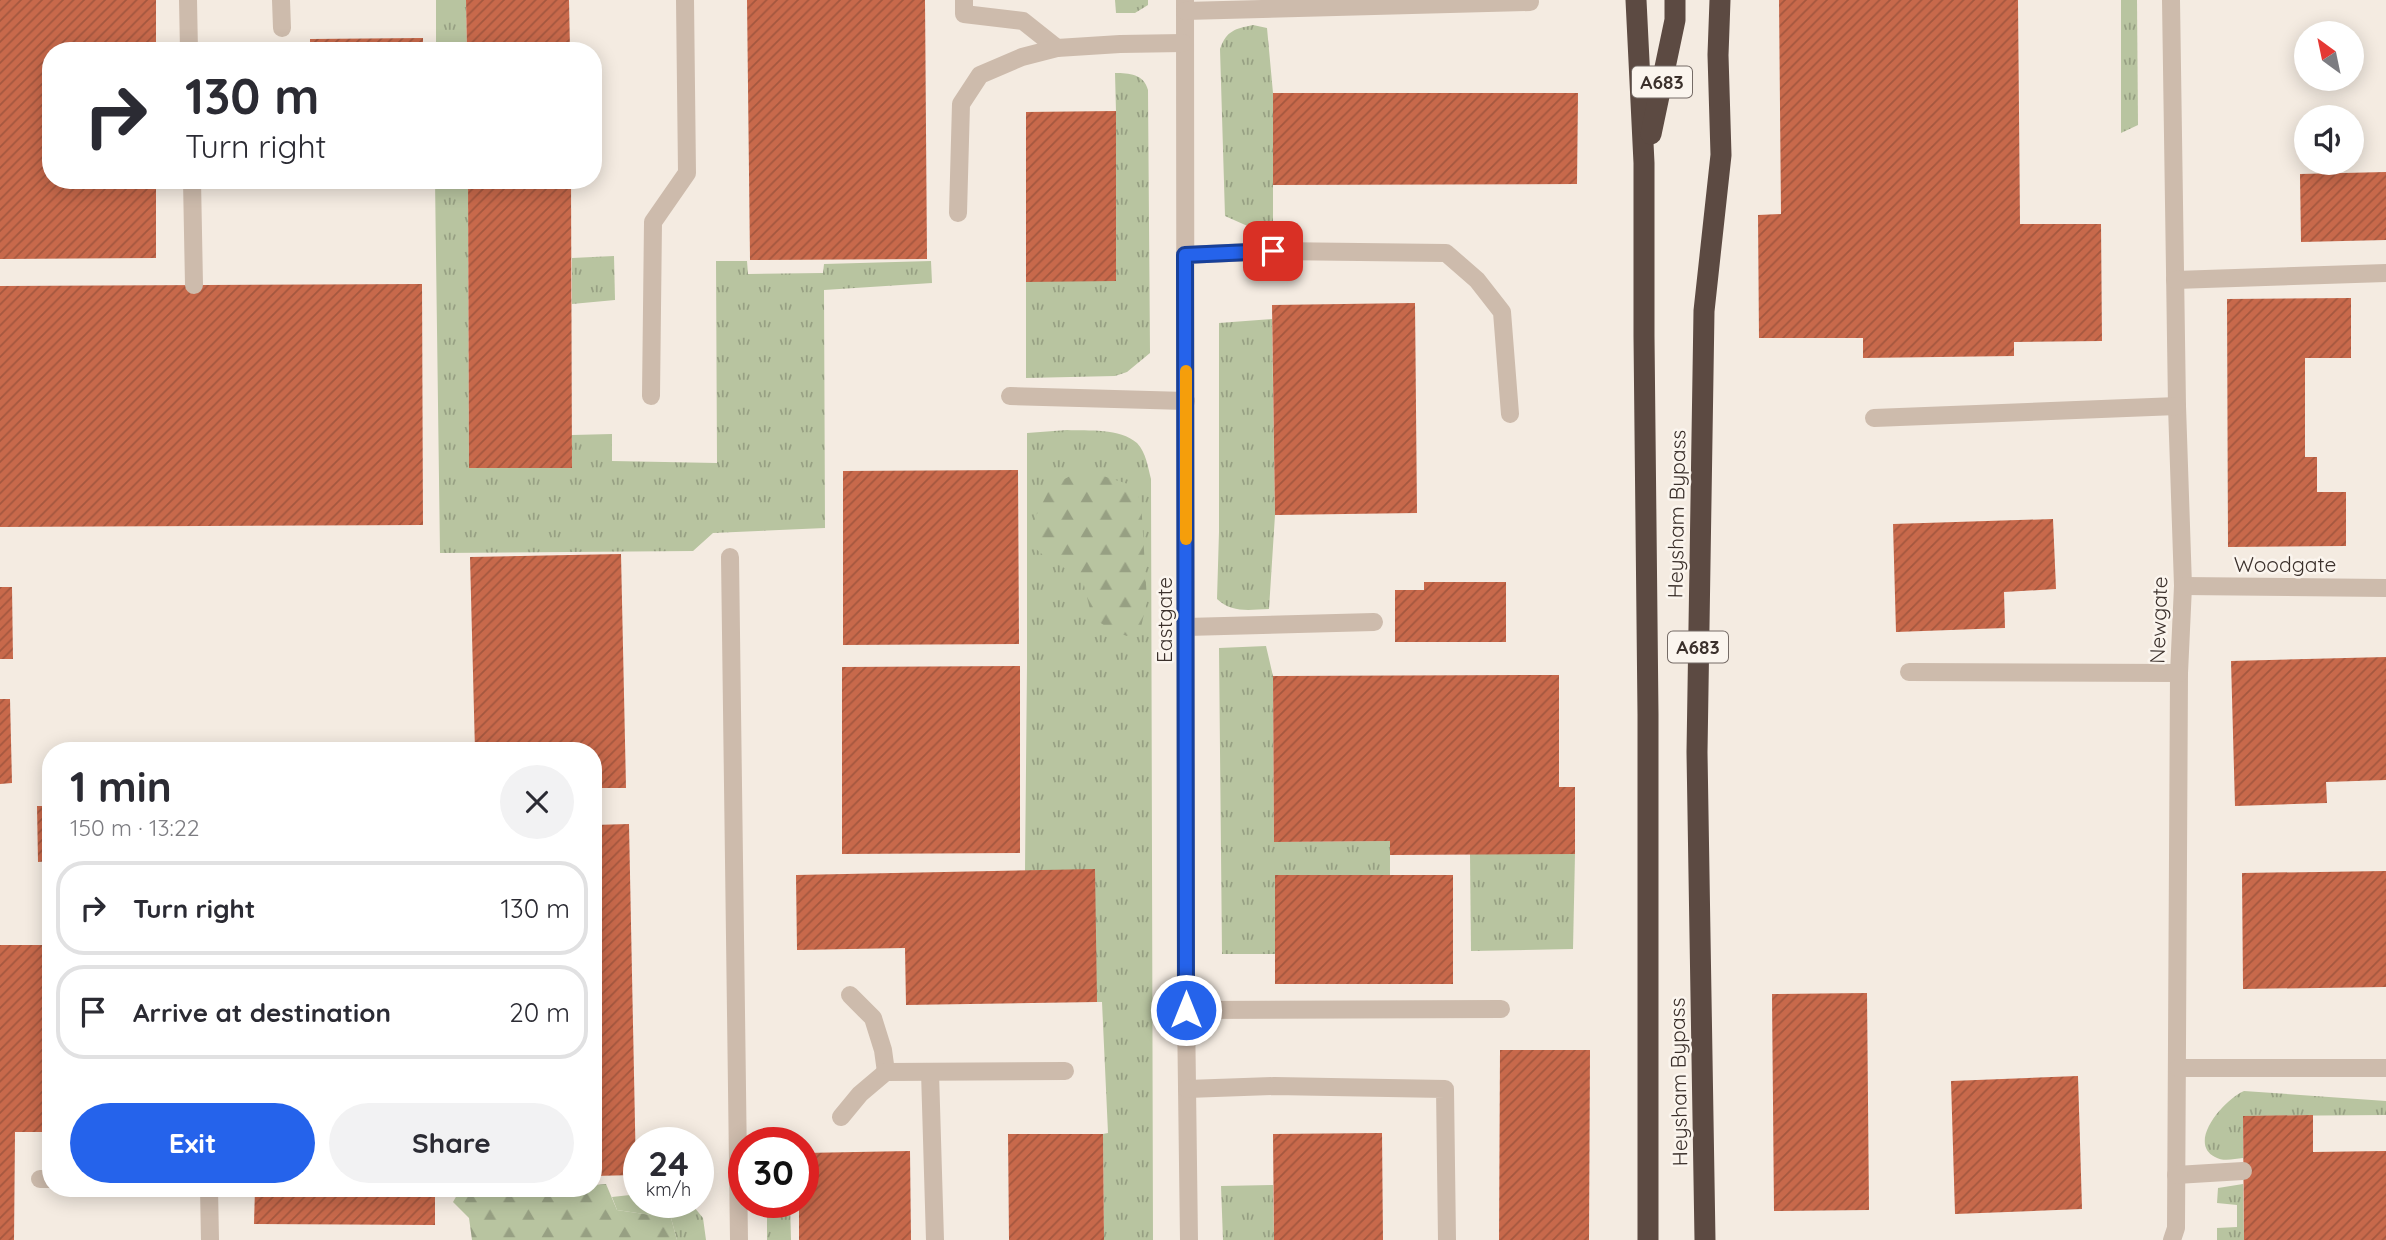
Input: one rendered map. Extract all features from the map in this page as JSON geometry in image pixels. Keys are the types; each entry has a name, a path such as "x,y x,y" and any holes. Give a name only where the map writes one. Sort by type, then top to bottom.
{"highway":[{"name":"Heysham Bypass","path":"1636,0 1644,163 1648,1240"},
{"name":"A683","path":"1644,163 1675,20 1675,0"},
{"name":"Heysham Bypass","path":"1705,1240 1697,752 1704,312 1721,155 1718,55 1720,0"}],"street":[{"path":"188,0 189,42"},
{"path":"281,0 282,27"},
{"path":"651,396 653,222 687,173 684,0"},
{"path":"964,0 964,13 1023,21 1057,48"},
{"name":"Newgate","path":"2171,0 2177,406 2183,586 2179,673 2176,1228 2172,1240"},
{"path":"1185,5 1530,2"},
{"name":"Eastgate","path":"1185,5 1186,1010 1189,1240"},
{"path":"958,213 961,104 980,75 1022,57 1057,48 1183,43"},
{"path":"192,189 194,285"},
{"path":"1185,255 1273,251 1446,253 1478,280 1502,312 1510,414"},
{"path":"2175,281 2386,273"},
{"path":"1010,396 1186,401"},
{"path":"1874,418 2177,406"},
{"path":"730,557 739,1240"},
{"name":"Woodgate","path":"2183,586 2386,588"},
{"path":"1186,627 1374,622"},
{"path":"1909,672 2179,673"},
{"path":"850,995 873,1017 883,1050 886,1072"},
{"path":"1186,1010 1501,1009"},
{"path":"2178,1068 2386,1068"},
{"path":"841,1117 860,1094 886,1072 1065,1070"},
{"path":"930,1072 935,1240"},
{"path":"1187,1089 1274,1086 1445,1089 1447,1240"},
{"path":"2176,1175 2243,1171"},
{"path":"209,1197 210,1240"}],"green space":[{"path":"436,0 466,0 467,42 436,42"},
{"path":"1115,0 1148,0 1148,5 1135,13 1116,13"},
{"path":"2121,0 2137,0 2138,125 2121,133"},
{"path":"1253,25 1267,28 1273,93 1273,229 1252,228 1225,216 1220,49 1232,31"},
{"path":"1115,73 1131,74 1139,78 1148,90 1150,353 1127,372 1115,376 1026,378 1026,282 1116,112"},
{"path":"435,189 468,189 469,468 572,468 572,435 612,434 612,461 717,463 716,261 747,261 748,274 823,273 824,264 931,261 932,283 824,290 825,528 713,533 693,551 440,553"},
{"path":"614,256 615,300 572,304 572,258"},
{"path":"1272,319 1275,515 1269,609 1241,610 1228,607 1217,599 1219,323"},
{"path":"1104,431 1130,438 1143,451 1151,479 1153,1240 1104,1240 1103,1134 1108,1133 1102,1002 1097,1002 1025,871 1027,433"},
{"path":"1076,473 1100,475 1128,484 1141,500 1147,601 1141,627 1127,636 1111,630 1092,617 1082,577 1049,560 1036,549 1036,516 1051,486"},
{"path":"1266,646 1273,676 1274,842 1390,841 1390,875 1275,875 1275,954 1222,954 1219,648"},
{"path":"1470,854 1575,854 1573,949 1471,951"},
{"path":"2244,1091 2386,1101 2386,1115 2243,1116 2243,1158 2218,1159 2207,1150 2207,1131 2219,1111"},
{"path":"602,1184 606,1184 617,1210 623,1211 623,1218 671,1218 677,1240 472,1240 469,1218 453,1202 456,1197 602,1197"},
{"path":"2243,1184 2244,1240 2217,1240 2217,1228 2237,1227 2237,1205 2217,1203 2218,1188"},
{"path":"1273,1185 1274,1240 1223,1240 1221,1186"},
{"path":"623,1196 623,1211 617,1210 612,1197"},
{"path":"671,1218 703,1218 706,1240 677,1240"},
{"path":"767,1218 790,1218 791,1240 767,1240"}],"building":[{"path":"0,0 156,0 156,42 42,42 42,189 156,189 156,258 0,259"},
{"path":"466,0 569,0 570,42 467,42"},
{"path":"747,0 925,0 927,259 750,260"},
{"path":"1779,0 2018,0 2020,224 2101,224 2102,341 2014,342 2014,356 1863,358 1863,338 1759,338 1758,215 1781,214"},
{"path":"423,38 423,42 310,42 310,39"},
{"path":"1273,93 1578,93 1577,184 1273,185"},
{"path":"1116,111 1116,281 1026,282 1026,112"},
{"path":"2386,172 2386,240 2301,242 2300,175 2364,175 2364,173"},
{"path":"468,189 571,189 572,468 469,468"},
{"path":"422,284 423,525 0,527 0,286"},
{"path":"2351,298 2351,358 2305,358 2305,457 2317,457 2317,492 2346,492 2346,546 2228,547 2227,299"},
{"path":"1415,303 1417,513 1275,515 1272,305"},
{"path":"1018,470 1019,644 843,645 843,471"},
{"path":"2053,519 2056,589 2004,592 2005,628 1896,632 1893,524"},
{"path":"621,554 626,788 602,788 602,742 475,742 470,557"},
{"path":"1424,582 1506,582 1506,642 1395,642 1395,590 1424,590"},
{"path":"0,587 12,587 13,659 0,659"},
{"path":"2386,657 2386,780 2326,782 2327,803 2235,806 2231,661"},
{"path":"1020,666 1020,853 842,854 842,667"},
{"path":"1559,675 1559,787 1575,787 1575,854 1390,855 1390,841 1274,842 1273,676"},
{"path":"0,699 10,699 12,783 0,784"},
{"path":"37,806 42,806 42,862 38,862"},
{"path":"629,824 635,1127 623,1127 623,1175 602,1176 602,825"},
{"path":"1095,869 1097,1002 906,1005 905,948 797,950 796,875"},
{"path":"2386,871 2386,987 2243,989 2242,873"},
{"path":"1275,875 1453,875 1453,984 1275,984"},
{"path":"0,945 42,945 42,1132 15,1132 14,1240 0,1240"},
{"path":"1867,993 1869,1210 1774,1211 1772,994"},
{"path":"1500,1050 1590,1050 1589,1240 1499,1240"},
{"path":"2078,1076 2082,1209 1955,1214 1951,1081"},
{"path":"2313,1115 2313,1152 2386,1151 2386,1240 2244,1240 2243,1116"},
{"path":"1382,1133 1383,1240 1274,1240 1273,1134"},
{"path":"1008,1134 1103,1134 1104,1240 1009,1240"},
{"path":"910,1151 911,1240 799,1240 799,1218 819,1218 819,1153"},
{"path":"255,1197 435,1197 435,1225 254,1224"}],"slow traffic":[{"path":"1186,371 1186,539"}],"route":[{"path":"1186,1010 1185,255 1273,251"}]}
